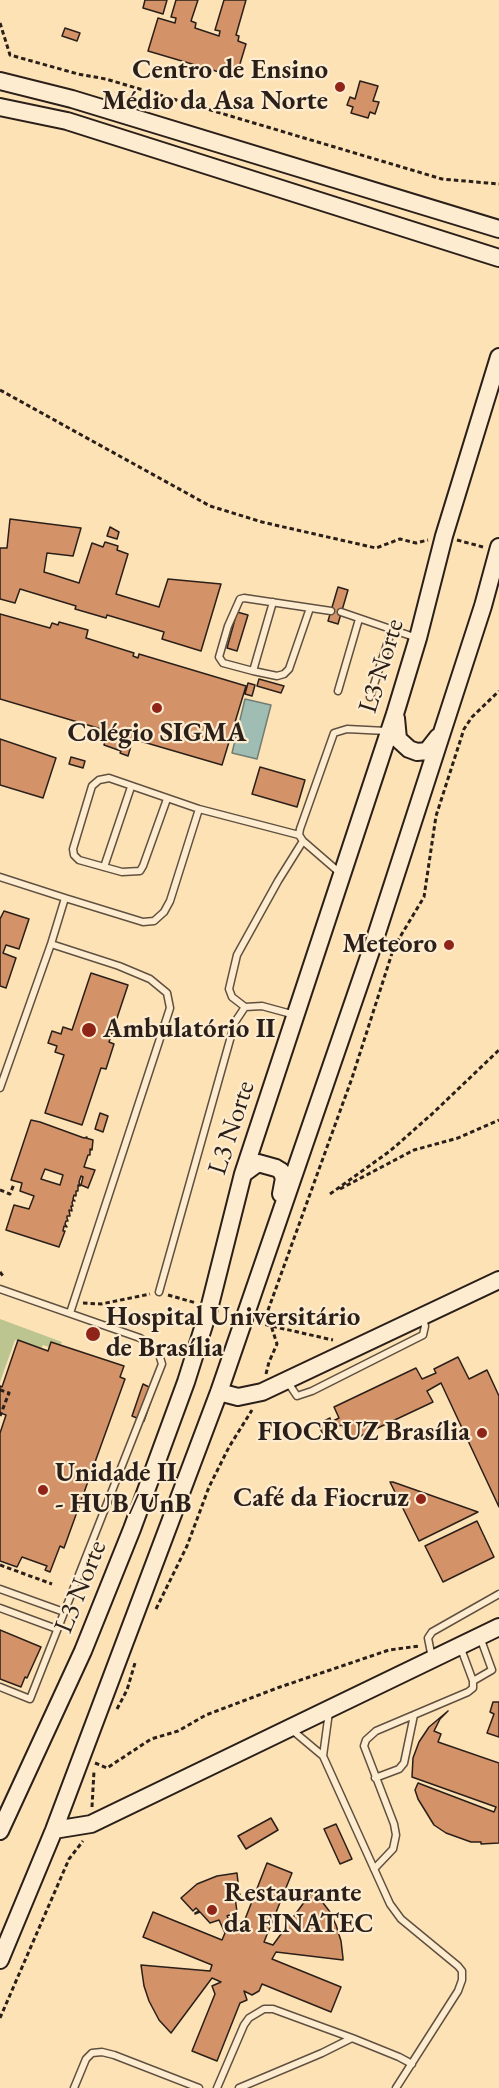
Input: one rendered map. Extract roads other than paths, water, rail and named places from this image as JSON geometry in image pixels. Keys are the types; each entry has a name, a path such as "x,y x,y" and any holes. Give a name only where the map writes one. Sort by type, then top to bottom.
{"main road":[{"path":"0,81 72,99 499,229"},
{"path":"0,107 67,121 499,258"},
{"name":"L3 Norte","path":"0,1831 83,1651 143,1498 202,1331 243,1174 390,731 418,638 444,536 499,357"},
{"path":"0,1960 54,1830 245,1320 374,942 441,734 491,605 499,549"},
{"path":"395,714 398,739 409,749 417,752 427,751 441,734"},
{"path":"243,1174 258,1163 270,1165 281,1172 284,1178 276,1224"},
{"path":"219,1392 238,1397 262,1392 499,1280"},
{"path":"54,1830 91,1824 330,1708 429,1652 460,1646 499,1627"}],"lane":[{"path":"310,608 289,669 284,674 277,676 253,671 223,663 219,657 240,599 273,602 331,611"},
{"path":"253,671 273,602"},
{"path":"341,612 418,638"},
{"path":"338,691 358,619"},
{"path":"370,697 392,629"},
{"path":"296,1015 262,1006 245,1007 232,997 229,989 237,956 301,838 322,760 334,733 347,729 390,731"},
{"path":"167,799 140,872 122,872 79,860 74,855 73,849 92,786 99,780 110,778 167,799 301,838 342,875"},
{"path":"104,867 131,787"},
{"path":"0,877 143,922 154,921 164,912 170,901 199,809"},
{"path":"0,1088 65,898"},
{"path":"51,944 150,979 166,993 170,1008 70,1313"},
{"path":"159,1292 235,1022 245,1007"},
{"path":"0,1289 140,1338 158,1351 162,1364 30,1699 0,1687"},
{"path":"286,1380 297,1396 312,1391 423,1335 425,1326 423,1317"},
{"path":"0,1589 64,1612"},
{"path":"429,1652 428,1638 432,1632 499,1594"},
{"path":"0,1608 57,1629"},
{"path":"473,1681 495,1669 480,1636"},
{"path":"374,1869 393,1849 396,1835 394,1824 364,1746 366,1740 376,1731 473,1688 473,1681 460,1646"},
{"path":"323,1756 330,1708"},
{"path":"375,1778 399,1769 404,1763 414,1715"},
{"path":"290,1728 323,1756 390,1904 401,1919 462,1971 458,1991 396,2088"},
{"path":"217,2088 244,2025 249,2018 264,2009 273,2009 352,2038 412,2064"},
{"path":"239,2088 352,2038"},
{"path":"74,2088 86,2059 92,2053 102,2052 199,2088"}],"water":[{"path":"245,699 271,705 257,759 232,753"}],"place":[{"name":"Centro de Ensino Médio da Asa Norte","path":"340,87"},
{"name":"Colégio SIGMA","path":"157,708"},
{"name":"Meteoro","path":"449,945"},
{"name":"Ambulatório II","path":"89,1030"},
{"name":"Hospital Universitário de Brasília","path":"93,1334"},
{"name":"FIOCRUZ Brasília","path":"482,1433"},
{"name":"Unidade II - HUB/UnB","path":"43,1490"},
{"name":"Café da Fiocruz","path":"421,1499"},
{"name":"Restaurante da FINATEC","path":"212,1910"}]}
